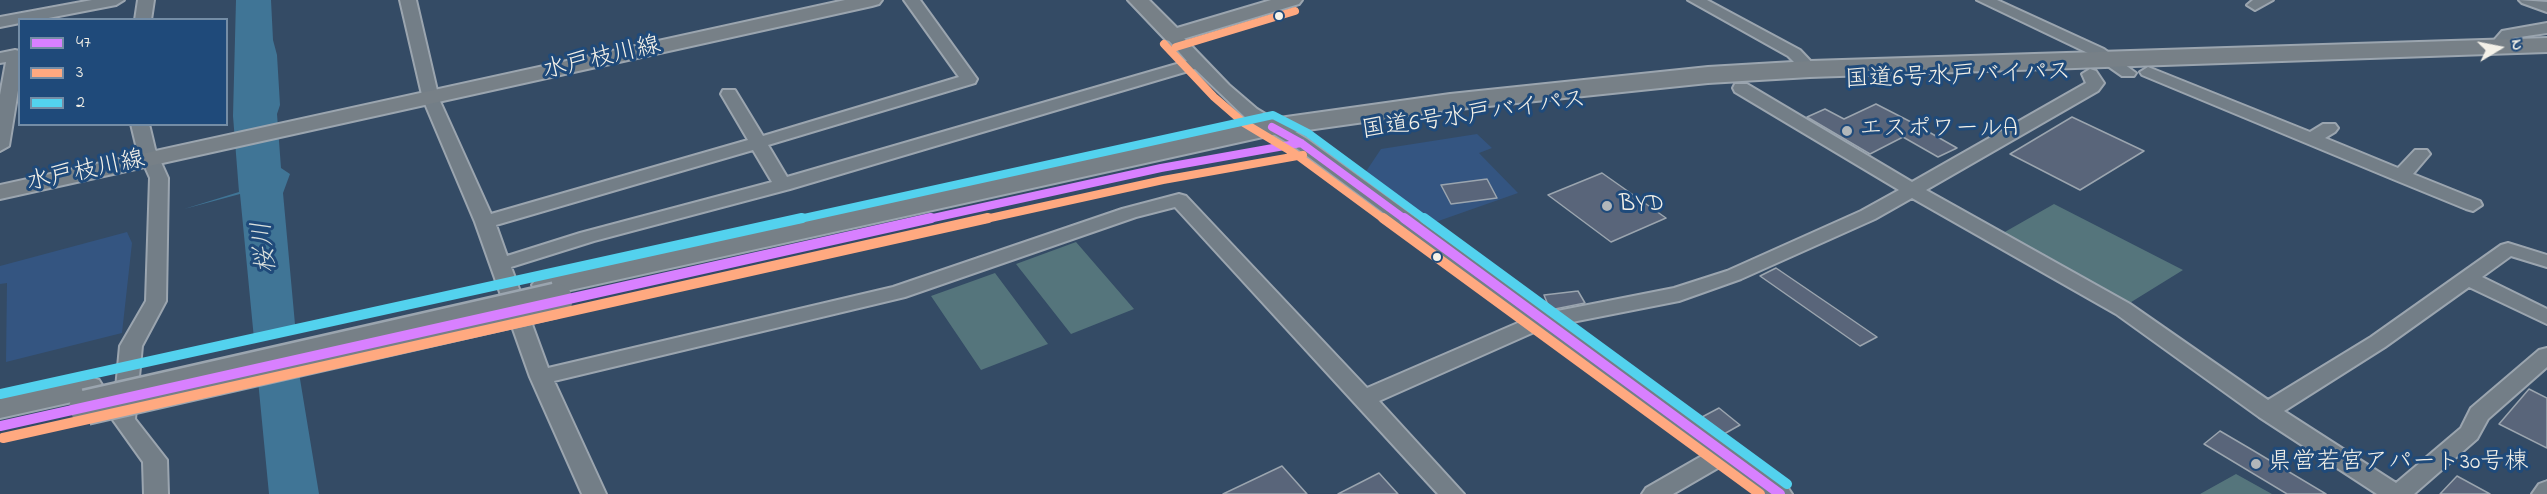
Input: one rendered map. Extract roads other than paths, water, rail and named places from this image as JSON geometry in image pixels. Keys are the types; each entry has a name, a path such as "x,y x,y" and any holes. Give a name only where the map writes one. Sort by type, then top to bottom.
{"highway":[{"name":"国道6号水戸バイパス","path":"552,293 1161,168 1486,113 1741,88 2090,74 2129,68 2547,45"},
{"name":"国道6号水戸バイパス","path":"0,426 87,397 552,293 1272,127 1533,92 1708,75 1810,69 2129,68 2547,59"},
{"name":"国道6号水戸バイパス","path":"0,406 87,397"}],"main road":[{"name":"水戸枝川線","path":"0,192 431,99 872,0"},
{"path":"1138,0 1173,36 1292,0"}],"street":[{"path":"21,18 116,0"},
{"path":"143,18 146,0"},
{"path":"408,0 431,99 485,222 541,377 594,494"},
{"path":"485,222 969,79 912,0"},
{"path":"1696,0 1794,53 1810,69"},
{"path":"1985,0 2129,68 2473,205"},
{"path":"2527,0 2547,6"},
{"path":"0,22 18,19"},
{"path":"2497,46 2508,34 2547,28"},
{"path":"1173,36 1233,99 1272,127 1301,143 1540,321 1780,494"},
{"path":"0,58 15,56 0,146"},
{"path":"501,264 587,237 783,185 1197,63"},
{"path":"1363,399 1540,321 1679,294 1734,275 1868,215 2092,87 2096,82 2090,74"},
{"path":"1741,88 1912,190 2122,309 2267,411 2397,494 2469,433 2479,414 2547,355"},
{"path":"729,94 783,185"},
{"path":"140,126 146,149 162,156 159,178 156,301 131,346 124,420 155,460 156,494"},
{"path":"2311,139 2329,128"},
{"path":"2401,176 2421,154"},
{"path":"541,377 898,292 1129,213 1179,200 1452,494"},
{"path":"2267,411 2378,342 2470,279 2508,249 2547,261"},
{"path":"2470,279 2547,317"},
{"path":"1654,494 1725,453"},
{"path":"2544,494 2547,490"}],"water":[{"name":"桜川","path":"236,0 271,0 280,105 277,114 281,168 290,174 283,193 300,379 319,494 269,494 240,194 184,209 239,192 233,116"}],"place":[{"name":"エスポワールA","path":"1847,131"},
{"name":"BYD","path":"1607,206"},
{"name":"県営若宮アパート30号棟","path":"2256,464"}]}
